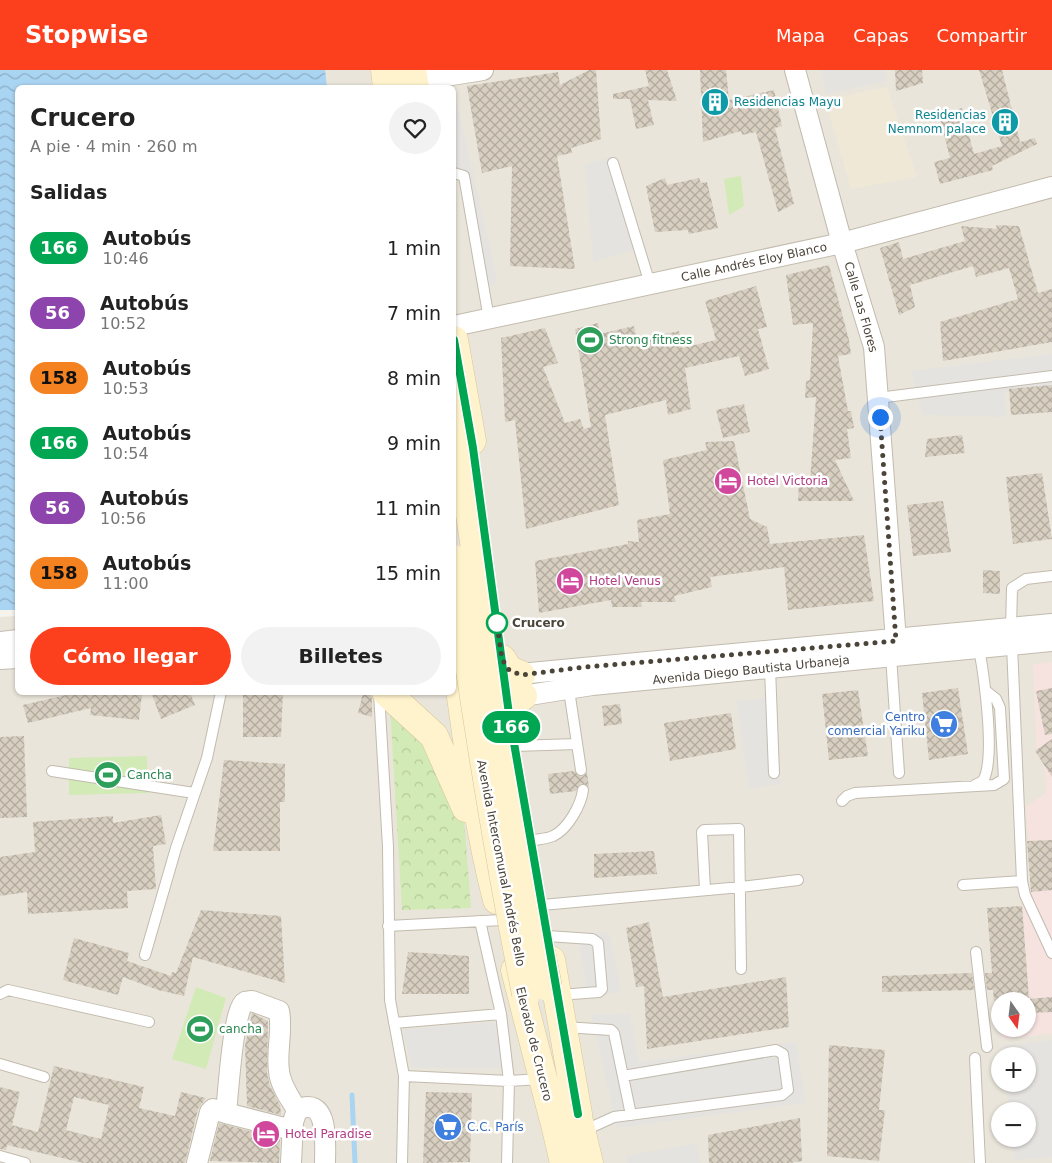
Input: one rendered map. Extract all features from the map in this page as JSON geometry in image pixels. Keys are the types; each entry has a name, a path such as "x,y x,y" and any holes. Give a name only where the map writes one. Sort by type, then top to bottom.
{"main road":[{"path":"385,70 387,85"},
{"path":"456,351 511,686 514,746 547,936 544,992 563,1027 571,1121"},
{"name":"Avenida Intercomunal Andrés Bello","path":"456,422 520,847 544,992 571,1121 589,1163"},
{"name":"Avenida Intercomunal Andrés Bello","path":"456,574 480,749 498,856 544,992"},
{"name":"Elevado de Crucero","path":"456,682 487,861 491,920 543,1078 571,1121"},
{"path":"389,695 434,736 461,793 487,861"},
{"name":"Avenida Intercomunal Andrés Bello","path":"564,1163 571,1121"}],"street":[{"path":"414,80 483,70"},
{"name":"Calle Las Flores","path":"794,70 842,243 874,347 893,648"},
{"name":"Calle Andrés Eloy Blanco","path":"456,326 842,243 1052,187"},
{"name":"Avenida Diego Bautista Urbaneja","path":"456,676 511,686 569,690 770,668 893,648 979,648 1052,624"},
{"name":"Avenida Diego Bautista Urbaneja","path":"511,686 585,667 893,648 1011,637 1052,641"},
{"path":"0,642 15,640"},
{"path":"0,659 15,658"},
{"path":"226,1113 235,1029 240,1006 244,1002 252,1001 279,1011 281,1021 278,1069 295,1120 291,1163"},
{"path":"295,1120 304,1107 313,1109 323,1119 325,1129 325,1163"},
{"path":"201,1162 210,1112 213,1109 226,1113 295,1120"}],"lane":[{"path":"613,163 650,284"},
{"path":"456,174 464,176 489,319"},
{"path":"878,398 1052,376"},
{"path":"1052,576 1026,579 1012,588 1011,637 1022,881 1025,895 1052,953"},
{"path":"893,648 899,773"},
{"path":"974,786 983,781 988,768 986,691 979,648"},
{"path":"770,668 774,774"},
{"path":"569,690 581,770"},
{"path":"842,801 847,796 855,794 994,785 1004,779 1000,708 996,699 986,691"},
{"path":"146,955 194,793 207,758 219,695"},
{"path":"379,695 388,848 390,1000 404,1076 402,1163"},
{"path":"514,746 577,744"},
{"path":"52,771 194,793"},
{"path":"530,841 553,836 560,831 576,810 583,790"},
{"path":"705,890 701,836 704,830 735,829 741,832 741,969"},
{"path":"542,904 741,888 798,880"},
{"path":"963,885 1022,881"},
{"path":"388,926 491,920 509,1081 507,1163"},
{"path":"544,992 599,992 602,989 598,943 592,939 547,936"},
{"path":"976,952 987,1047"},
{"path":"0,994 8,990 149,1022"},
{"path":"394,1022 501,1014"},
{"path":"563,1027 612,1030 616,1036 630,1115"},
{"path":"571,1121 782,1095 788,1090 783,1054 776,1050 623,1076"},
{"path":"975,1058 980,1163"},
{"path":"0,1064 44,1077"},
{"path":"404,1076 509,1081 543,1078"},
{"path":"0,1156 25,1163"}],"shaded area":[{"path":"316,70 1052,70 1052,1163 0,1163 0,617 15,616 15,695 456,695 456,85 318,85"},
{"path":"821,70 884,70 887,81 826,94"},
{"path":"887,87 917,177 851,189 825,100"},
{"path":"456,102 498,283 482,287 456,165"},
{"path":"616,155 642,248 593,262 585,165"},
{"path":"1052,354 1052,388 1005,392 1006,417 922,415 911,371"},
{"path":"1052,662 1052,1034 1036,1036 1036,992 1028,992 1022,899 1032,898 1026,807 1046,793 1044,762 1037,756 1033,664"},
{"path":"772,697 781,784 749,789 736,701"},
{"path":"609,932 621,991 588,999 578,934"},
{"path":"630,1013 639,1062 796,1042 806,1103 617,1128 591,1014"},
{"path":"494,1022 504,1068 412,1068 403,1029"},
{"path":"1052,1040 1052,1157 1014,1160 1013,1147 1036,1147 1036,1102 1008,1102 1007,1092 1036,1092 1036,1047 1003,1046"},
{"path":"696,1143 701,1163 627,1163 626,1156"}],"green space":[{"path":"741,176 744,206 729,215 724,179"},
{"path":"390,706 429,739 464,818 471,908 402,910"},
{"name":"Cancha","path":"147,756 148,793 69,795 69,758"},
{"name":"cancha","path":"196,987 226,998 206,1069 172,1059"}],"water":[{"path":"0,70 325,70 327,85 15,85 15,610 0,610"}],"building":[{"path":"589,70 596,70 601,139 571,148 572,153 557,156 575,269 510,266 512,166 482,173 467,86 558,72 560,85"},
{"path":"645,70 667,70 677,101 648,100 654,125 636,129 630,99 613,99 613,94 649,86"},
{"path":"700,70 726,70 729,100 774,90 782,126 775,128 794,204 778,212 756,132 742,135 741,131 703,142"},
{"path":"895,70 922,70 923,83 896,91"},
{"path":"979,70 1002,70 1020,142 1035,138 1037,144 992,166 993,170 940,184 934,162 950,158 939,115 962,108 974,154 1002,146"},
{"path":"665,178 667,185 699,178 701,183 707,182 718,228 689,234 688,230 655,232 646,186"},
{"path":"996,225 1019,226 1038,293 1052,289 1052,342 943,361 940,322 1018,299 1009,268 976,277 973,266 910,285 915,307 899,315 880,248 899,242 903,259 965,241 961,226 997,229"},
{"path":"829,265 849,340 851,354 838,356 848,411 851,411 854,428 847,429 851,458 835,460 854,501 798,501 799,483 810,482 816,397 805,398 806,381 810,380 813,323 793,325 786,275"},
{"path":"756,286 767,327 758,329 769,369 745,376 739,356 685,368 691,409 668,415 666,400 605,415 619,505 526,529 515,420 505,422 501,338 545,328 558,363 543,367 565,423 580,419 584,429 591,427 575,329 598,323 600,334 634,326 637,340 679,331 682,348 716,340 705,301"},
{"path":"1052,385 1052,412 1011,415 1009,389"},
{"path":"744,404 750,432 723,438 716,410"},
{"path":"962,435 965,453 925,457 927,439"},
{"path":"734,441 750,519 767,527 770,544 864,535 874,601 788,610 784,567 710,577 712,587 674,596 676,602 641,602 642,607 612,607 611,600 539,613 535,561 628,544 628,541 639,542 637,520 670,514 663,460 707,450 705,442"},
{"path":"1042,473 1052,539 1013,544 1006,477"},
{"path":"943,501 951,552 913,556 907,505"},
{"path":"983,570 1000,571 1000,594 983,593"},
{"name":"Centro comercial Yariku","path":"958,688 968,754 929,760 922,693"},
{"path":"1052,688 1052,734 1045,735 1036,691"},
{"path":"858,690 868,756 829,760 822,694"},
{"path":"66,695 142,695 139,720 90,715 91,708 28,723 23,705"},
{"path":"152,695 191,695 195,705 161,719"},
{"path":"243,695 283,695 281,737 243,737"},
{"path":"362,695 371,695 372,717 358,713"},
{"path":"620,704 622,724 604,726 602,706"},
{"path":"731,713 736,749 670,761 664,723"},
{"path":"24,736 27,817 0,818 0,737"},
{"path":"1052,739 1052,777 1035,751"},
{"path":"224,760 285,764 285,802 280,802 280,851 213,851"},
{"path":"574,771 582,777 587,773 589,787 581,783 576,791 550,794 548,774"},
{"path":"161,815 166,844 153,846 156,889 127,891 128,908 28,914 27,892 0,896 0,857 35,852 33,822 113,816 113,823"},
{"path":"1052,840 1052,890 1031,892 1027,841"},
{"path":"654,851 657,874 594,878 594,854"},
{"path":"1022,906 1028,992 993,992 993,990 987,990 985,973 992,973 987,908"},
{"path":"201,910 281,916 285,983 193,957 184,996 158,990 123,977 118,995 63,980 74,938 129,953 127,961 171,976 172,972 176,973"},
{"path":"649,922 663,997 786,977 789,1027 647,1049 644,986 636,987 626,928"},
{"path":"408,952 469,956 469,994 402,994"},
{"path":"972,973 974,990 882,992 882,976"},
{"path":"1052,997 1052,1012 1036,1013 1036,998"},
{"path":"252,1013 268,1021 267,1073 270,1086 280,1105 281,1115 247,1106 245,1046"},
{"path":"829,1045 885,1050 879,1110 885,1110 879,1161 827,1156"},
{"path":"54,1066 144,1087 139,1108 175,1116 181,1092 206,1098 198,1109 185,1163 83,1163 7,1145 6,1150 0,1149 0,1087 20,1092 12,1125 38,1132","holes":["74,1097 109,1105 101,1139 66,1130"]},
{"name":"C.C. París","path":"426,1092 472,1093 470,1162 423,1163"},
{"path":"800,1118 802,1161 790,1163 709,1163 708,1135"},
{"path":"219,1123 280,1139 279,1163 210,1161"}],"waterway":[{"path":"352,1095 355,1163"}],"bus line":[{"name":"166","path":"456,350 473,448 509,714 578,1114"}],"place":[{"name":"Residencias Mayu","path":"715,102"},
{"name":"Residencias Nemnom palace","path":"1005,122"},
{"name":"Strong fitness","path":"590,340"},
{"name":"Hotel Victoria","path":"728,481"},
{"name":"Hotel Venus","path":"570,581"},
{"name":"Crucero","path":"497,623"},
{"name":"Centro comercial Yariku","path":"944,724"},
{"name":"Cancha","path":"108,775"},
{"name":"cancha","path":"200,1029"},
{"name":"C.C. París","path":"448,1127"},
{"name":"Hotel Paradise","path":"266,1134"}],"route":[{"path":"497,623 496,616 502,659 509,670 521,675 585,667 896,641 880,417"}]}
